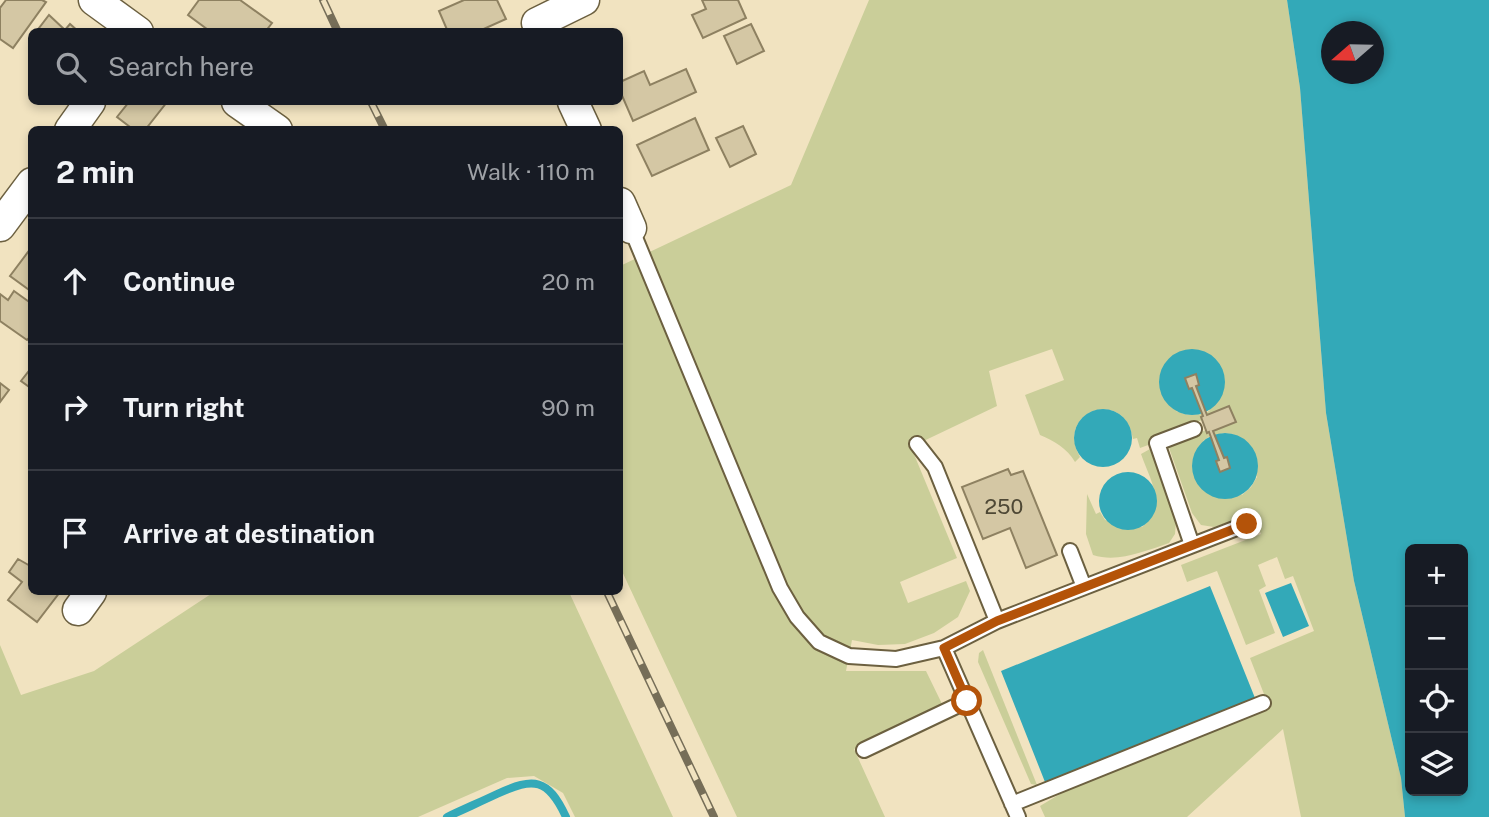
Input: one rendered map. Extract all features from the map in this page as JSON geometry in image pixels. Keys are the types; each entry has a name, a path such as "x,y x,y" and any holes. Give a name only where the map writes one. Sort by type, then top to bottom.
{"street":[{"path":"94,0 132,28"},
{"path":"534,18 584,0"},
{"path":"73,126 88,105"},
{"path":"241,105 271,126"},
{"path":"574,105 584,126"},
{"path":"0,226 28,188"}],"lane":[{"path":"625,215 780,588 797,617 819,642 849,656 895,659 944,648 997,621 1247,524"},
{"path":"1192,545 1157,443 1194,429"},
{"path":"917,444 936,467 997,621"},
{"path":"1070,551 1084,587"},
{"path":"944,648 1015,810 1263,702"},
{"path":"864,750 967,701"}],"green space":[{"path":"869,0 1287,0 1300,88 1326,413 1354,581 1401,778 1405,817 1301,817 1283,729 1187,817 1045,817 1040,806 1070,788 1269,707 1250,658 1314,631 1293,576 1285,579 1277,557 1258,565 1266,586 1259,590 1275,633 1246,645 1217,571 1187,582 1181,565 1261,534 1253,514 1214,527 1201,525 1192,513 1168,445 1206,430 1210,436 1203,441 1242,495 1257,477 1233,434 1215,436 1213,431 1235,422 1229,406 1207,415 1210,410 1176,411 1187,415 1202,414 1202,420 1151,439 1151,444 1140,448 1137,438 1133,439 1127,423 1118,413 1106,409 1094,411 1083,417 1076,427 1074,441 1080,457 1075,462 1060,446 1040,435 1025,395 1064,380 1052,349 989,371 997,406 911,447 957,558 900,582 908,603 966,581 970,591 958,617 934,633 905,644 878,645 852,640 846,671 926,671 944,708 854,749 885,817 737,817 623,573 623,265 791,185"},
{"path":"1150,449 1176,522 1175,534 1169,543 1131,555 1112,558 1093,555 1086,534 1087,494 1096,514 1100,512 1105,520 1142,527 1150,519 1155,502 1155,492 1141,454"},
{"path":"209,595 570,595 673,817 575,817 563,793 534,776 507,778 418,817 0,817 0,645 21,695 94,671"},
{"path":"983,650 1037,785 1031,784 978,662 979,653"}],"water":[{"path":"1287,0 1489,0 1489,817 1405,817 1401,778 1354,581 1326,413 1300,88"},
{"path":"1186,349 1198,349 1210,354 1220,364 1225,382 1223,395 1210,410 1198,415 1186,415 1174,410 1164,400 1159,388 1159,376 1164,364 1174,354"},
{"path":"1097,409 1109,409 1124,417 1132,432 1132,444 1124,459 1109,467 1097,467 1082,459 1074,444 1074,432 1082,417"},
{"path":"1219,433 1231,433 1243,438 1253,448 1258,466 1256,479 1243,494 1231,499 1219,499 1207,494 1197,484 1192,472 1192,460 1197,448 1207,438"},
{"path":"1122,472 1134,472 1149,480 1157,495 1157,507 1149,522 1134,530 1122,530 1107,522 1099,507 1099,495 1107,480"},
{"path":"1291,583 1309,626 1283,637 1265,593"},
{"path":"1210,586 1255,698 1045,782 1001,671"}],"building":[{"path":"6,0 46,2 13,48 0,39 0,8"},
{"path":"199,0 240,0 272,23 268,28 206,28 188,15"},
{"path":"464,0 497,0 506,19 486,28 446,28 439,11"},
{"path":"702,0 738,0 746,18 703,38 692,15 706,9"},
{"path":"49,15 63,28 39,28"},
{"path":"751,24 764,51 737,64 724,36"},
{"path":"686,69 696,92 633,121 623,98 623,81 644,71 650,85"},
{"path":"127,105 165,105 148,126 129,126 117,117"},
{"path":"695,118 709,150 652,176 637,145"},
{"path":"743,126 756,154 730,167 716,138"},
{"path":"28,252 28,289 10,276"},
{"path":"14,291 28,301 27,340 0,321 0,294 8,300"},
{"path":"28,372 28,386 21,381"},
{"path":"1196,374 1199,385 1196,386 1207,415 1229,406 1236,422 1213,431 1230,468 1220,472 1216,461 1219,460 1209,432 1207,433 1192,388 1189,389 1185,378"},
{"path":"0,383 9,390 0,402"},
{"path":"1008,469 1011,475 1023,471 1057,555 1026,568 1010,528 983,539 962,487"},
{"path":"18,559 28,565 28,595 58,595 37,622 8,600 22,582 9,572"}],"waterway":[{"path":"447,817 510,789 530,784 539,784 546,788 566,817"}],"railway":[{"path":"323,0 336,28"},
{"path":"372,105 383,126"},
{"path":"608,595 714,817"}],"route":[{"path":"967,701 944,648 997,621 1247,524"}]}
